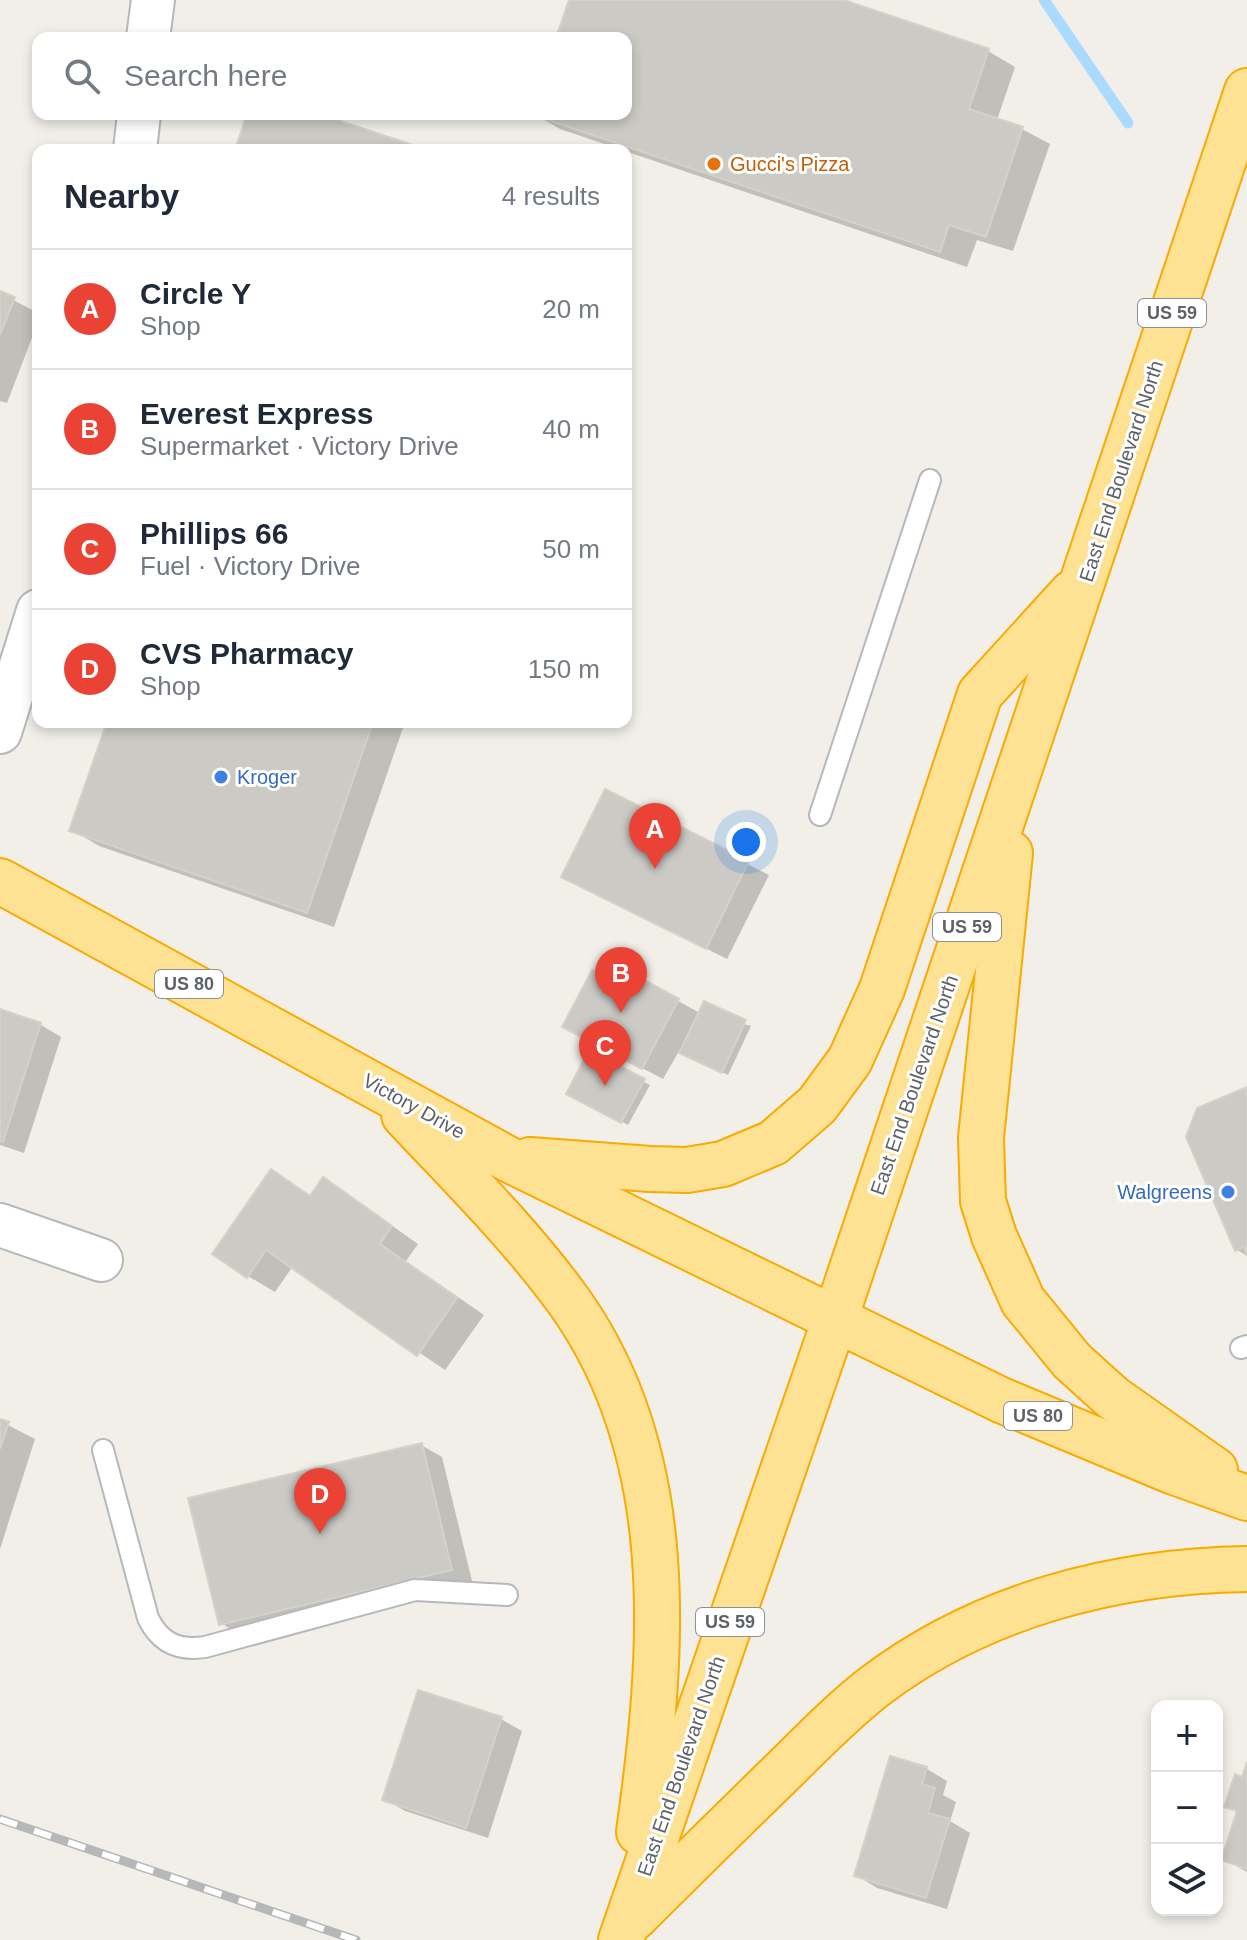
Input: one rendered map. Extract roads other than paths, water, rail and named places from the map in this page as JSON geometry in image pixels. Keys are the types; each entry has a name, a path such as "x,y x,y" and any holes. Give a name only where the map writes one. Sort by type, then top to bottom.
{"highway":[{"name":"East End Boulevard North","path":"624,1933 1085,580 1247,91"},
{"path":"508,1159 687,1170 723,1164 773,1143 817,1105 850,1060 882,989 980,694 1085,580"},
{"path":"1018,775 981,1138 983,1201 994,1236 1023,1301 1072,1361 1113,1398 1247,1491"},
{"name":"Victory Drive","path":"0,881 508,1159 835,1319"},
{"path":"375,1084 512,1231 568,1300 604,1360 644,1463 656,1555 656,1676 624,1933"},
{"name":"US 80","path":"835,1319 1085,1436 1247,1498"},
{"path":"624,1933 839,1716 876,1685 951,1638 1005,1614 1081,1589 1170,1572 1247,1569"}],"street":[{"path":"149,32 153,0"},
{"path":"136,144 138,120"},
{"path":"0,732 32,630"},
{"path":"0,1225 101,1260"}],"lane":[{"path":"820,815 930,480"},
{"path":"103,1450 148,1618 163,1640 178,1647 205,1647 415,1590 507,1595"}],"waterway":[{"path":"1044,0 1128,123"}],"railway":[{"path":"0,1819 356,1940"}],"place":[{"name":"Gucci's Pizza","path":"714,164"},
{"name":"Kroger","path":"221,777"},
{"name":"Circle Y","path":"655,869"},
{"name":"Everest Express","path":"621,1013"},
{"name":"Phillips 66","path":"605,1086"},
{"name":"Walgreens","path":"1228,1192"},
{"name":"CVS Pharmacy","path":"320,1534"}]}
